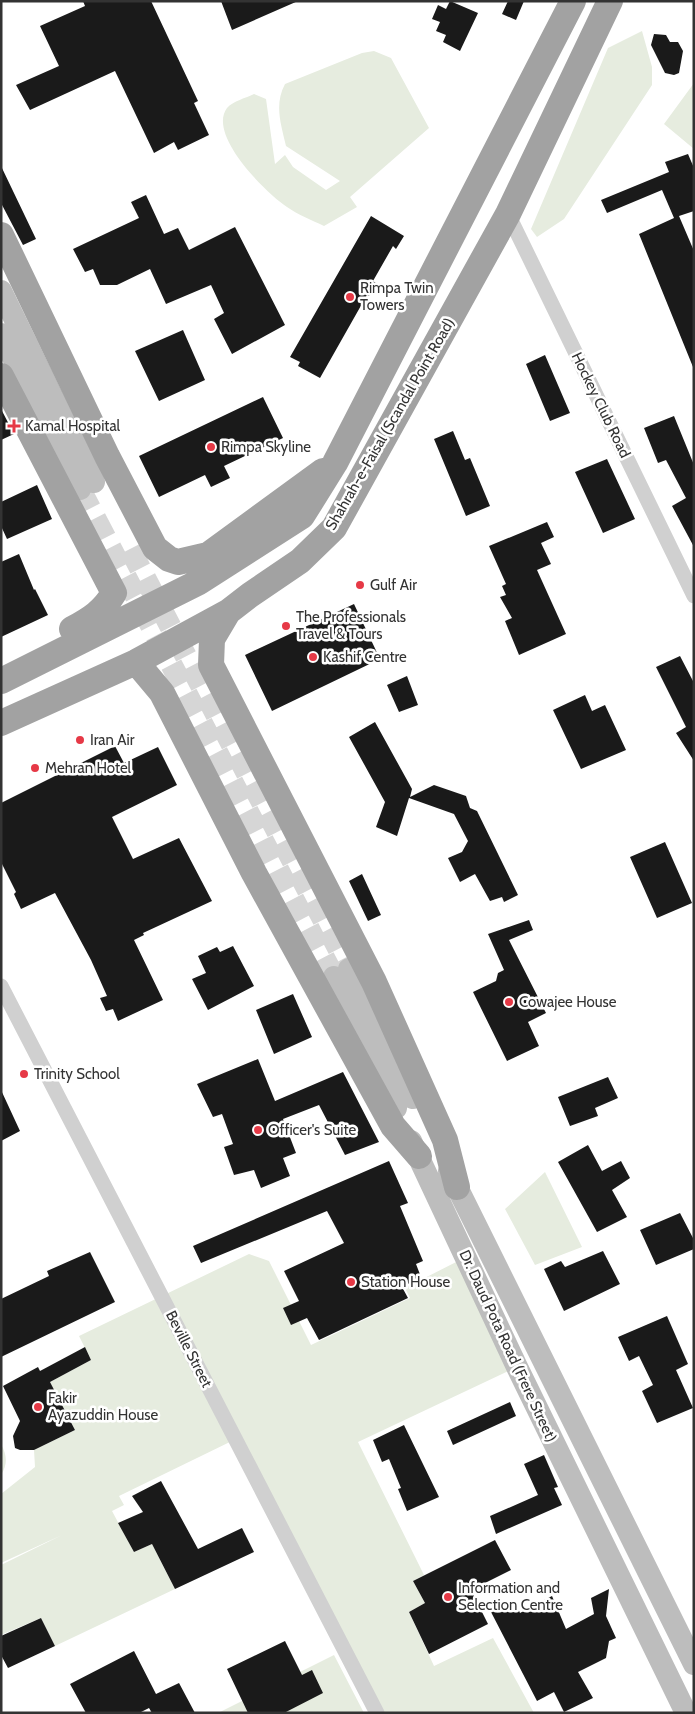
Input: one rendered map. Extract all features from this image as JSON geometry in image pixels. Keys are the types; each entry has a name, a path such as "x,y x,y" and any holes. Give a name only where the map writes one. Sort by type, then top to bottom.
{"highway":[{"name":"Shahrah-e-Faisal (Scandal Point Road)","path":"1,681 199,582 302,516 335,463 573,1"},
{"name":"Shahrah-e-Faisal (Scandal Point Road)","path":"1,723 136,662 228,612 300,561 334,528 508,214 610,1"},
{"path":"1,235 107,456 155,548 169,559 178,562 208,555 335,463"},
{"path":"1,376 114,593 128,600 148,596 169,580 178,562"},
{"path":"1,677 47,643 95,617 108,604 114,593"},
{"path":"228,612 212,639 211,665 374,982 445,1140 457,1187"},
{"path":"136,662 162,693 254,874 393,1126 419,1156"}],"main road":[{"path":"1,291 87,485 1,334"},
{"name":"Dr. Daud Pota Road (Frere Street)","path":"686,1713 517,1367 419,1156 342,973 457,1187 694,1664"}],"street":[{"name":"Hockey Club Road","path":"508,214 694,596"},
{"name":"Beville Street","path":"1,986 378,1713"}],"shaded area":[{"path":"642,31 652,67 652,85 564,219 537,237 531,229 608,48"},
{"path":"374,51 391,58 429,128 350,197 357,207 324,226 287,207 254,177 232,147 225,133 223,119 227,108 236,102 254,94 266,99 275,164 285,155 293,167 326,190 340,181 286,146 279,107 282,92 285,84 362,53"},
{"path":"694,83 694,149 664,124"},
{"path":"545,1172 582,1247 535,1265 505,1209"},
{"path":"249,1254 269,1261 311,1345 410,1298 405,1288 466,1257 517,1367 358,1442 424,1575 413,1581 425,1603 409,1612 434,1666 493,1638 534,1713 377,1713 236,1439 119,1496 124,1505 112,1511 134,1552 152,1544 175,1589 55,1646 41,1618 1,1635 1,1565 62,1535 1,1563 1,1494 35,1467 34,1450 75,1430 50,1382 91,1360 79,1336"},
{"path":"1,1444 6,1460 1,1475"},
{"path":"334,1655 364,1713 218,1713"}],"building":[{"path":"83,1 151,1 198,101 194,103 209,135 178,150 174,142 154,153 115,71 30,110 16,85 59,66 40,26 85,6"},
{"path":"221,1 298,1 232,30"},
{"path":"450,1 478,13 460,51 443,42 446,35 436,31 440,22 432,19 438,5 446,9"},
{"path":"508,1 524,1 516,20 502,14"},
{"path":"654,34 666,35 670,42 678,42 683,51 679,73 674,75 665,73 651,45"},
{"path":"688,154 694,168 694,211 679,216 694,251 693,367 639,234 674,218 662,190 607,213 601,200 669,172 665,162"},
{"path":"1,166 36,239 23,245 1,203"},
{"path":"146,195 164,234 178,228 189,250 235,227 285,325 232,354 214,319 224,313 211,285 166,304 150,269 117,285 100,285 93,269 85,272 73,249 139,218 131,202"},
{"name":"Rimpa Twin Towers","path":"371,216 404,236 396,249 393,246 373,281 377,284 369,296 367,295 320,378 298,366 300,362 290,357"},
{"path":"183,330 205,380 159,401 135,351"},
{"path":"545,355 570,413 550,421 526,364"},
{"name":"Rimpa Skyline","path":"263,397 283,438 224,466 230,478 211,487 205,475 159,497 139,456"},
{"path":"1,409 14,434 1,440"},
{"path":"674,416 694,465 694,547 672,506 686,498 666,460 658,463 644,428"},
{"path":"453,431 465,460 470,458 490,506 466,516 434,439"},
{"path":"607,459 635,519 603,533 575,472"},
{"path":"37,485 52,519 7,539 1,526 1,502"},
{"path":"547,522 554,537 541,543 551,564 537,570 566,634 519,655 505,621 512,618 500,597 506,595 502,586 506,584 489,546"},
{"path":"19,554 34,590 48,615 1,637 1,562"},
{"name":"Kashif Centre","path":"354,604 380,659 272,711 245,655"},
{"path":"680,656 694,683 694,761 676,733 686,727 656,667"},
{"path":"407,676 418,705 399,712 387,685"},
{"path":"585,695 592,711 605,705 626,750 581,769 553,710"},
{"path":"375,722 412,789 410,797 434,785 466,796 470,808 477,811 518,895 504,902 502,897 490,901 475,874 460,882 448,858 462,852 468,841 454,814 409,798 397,836 376,827 385,802 349,737"},
{"path":"115,746 124,763 158,747 177,785 112,817 133,859 179,838 212,901 143,933 144,935 134,940 163,1000 118,1021 113,1009 106,1011 100,998 107,996 91,960 55,893 21,909 14,894 16,892 1,862 1,803"},
{"path":"665,842 692,903 657,918 630,857"},
{"path":"362,874 381,915 368,921 349,881"},
{"name":"Cowajee House","path":"529,920 533,930 509,940 546,1013 528,1022 539,1046 507,1061 473,992 496,981 498,973 504,970 488,934"},
{"path":"233,946 254,986 208,1010 192,979 206,973 198,956 217,947 220,952"},
{"path":"293,994 312,1037 274,1054 256,1010"},
{"name":"Officer's Suite","path":"258,1059 275,1101 343,1072 379,1142 345,1155 319,1105 283,1119 296,1153 283,1158 290,1176 261,1188 254,1170 234,1175 224,1147 233,1144 222,1114 213,1117 197,1084"},
{"path":"608,1077 618,1098 595,1108 598,1116 570,1126 558,1097"},
{"path":"1,1090 20,1131 1,1141"},
{"path":"588,1145 602,1171 621,1161 630,1178 612,1190 627,1217 597,1232 558,1162"},
{"path":"389,1161 408,1203 400,1206 423,1261 416,1264 421,1277 402,1287 408,1298 319,1340 307,1318 291,1325 283,1308 299,1301 284,1271 344,1243 327,1211 201,1263 193,1246"},
{"path":"680,1213 694,1240 694,1249 656,1265 640,1230"},
{"path":"603,1251 620,1284 564,1311 544,1269 561,1261 565,1267"},
{"path":"90,1252 115,1302 1,1357 1,1299 49,1276 47,1271"},
{"path":"667,1316 688,1364 676,1370 693,1408 657,1423 642,1391 653,1385 639,1356 629,1361 618,1337"},
{"name":"Fakir Ayazuddin House","path":"85,1347 91,1360 50,1382 75,1430 34,1450 15,1448 13,1436 20,1421 3,1386 38,1367 40,1371"},
{"path":"510,1402 516,1416 453,1445 447,1431"},
{"path":"404,1425 439,1497 407,1511 398,1489 401,1488 389,1459 382,1462 373,1440"},
{"path":"544,1455 558,1487 554,1488 562,1505 496,1534 490,1516 538,1495 524,1464"},
{"path":"161,1481 198,1549 242,1528 254,1552 175,1589 152,1544 134,1552 118,1523 143,1512 132,1496"},
{"name":"Information and Selection Centre","path":"495,1540 511,1570 471,1590 488,1624 429,1654 409,1612 425,1603 413,1581"},
{"name":"Information and Selection Centre","path":"609,1589 606,1616 616,1638 609,1641 606,1658 578,1672 593,1698 564,1712 554,1692 537,1701 491,1612 515,1602 520,1613 552,1596 566,1629 594,1614 591,1598"},
{"path":"41,1618 55,1646 8,1668 1,1655 1,1636"},
{"path":"285,1641 302,1675 312,1670 323,1693 284,1713 248,1713 227,1669"},
{"path":"134,1651 156,1694 179,1683 195,1713 152,1713 149,1708 139,1713 86,1713 70,1684"}],"tunnel":[{"path":"80,489 334,977"},
{"path":"130,549 349,969"}],"place":[{"name":"Rimpa Twin Towers","path":"350,297"},
{"name":"Kamal Hospital","path":"14,426"},
{"name":"Rimpa Skyline","path":"211,447"},
{"name":"Gulf Air","path":"360,585"},
{"name":"The Professionals Travel & Tours","path":"286,626"},
{"name":"Kashif Centre","path":"313,657"},
{"name":"Iran Air","path":"80,740"},
{"name":"Mehran Hotel","path":"35,768"},
{"name":"Cowajee House","path":"509,1002"},
{"name":"Trinity School","path":"24,1074"},
{"name":"Officer's Suite","path":"258,1130"},
{"name":"Station House","path":"351,1282"},
{"name":"Fakir Ayazuddin House","path":"38,1407"},
{"name":"Information and Selection Centre","path":"448,1597"}]}
